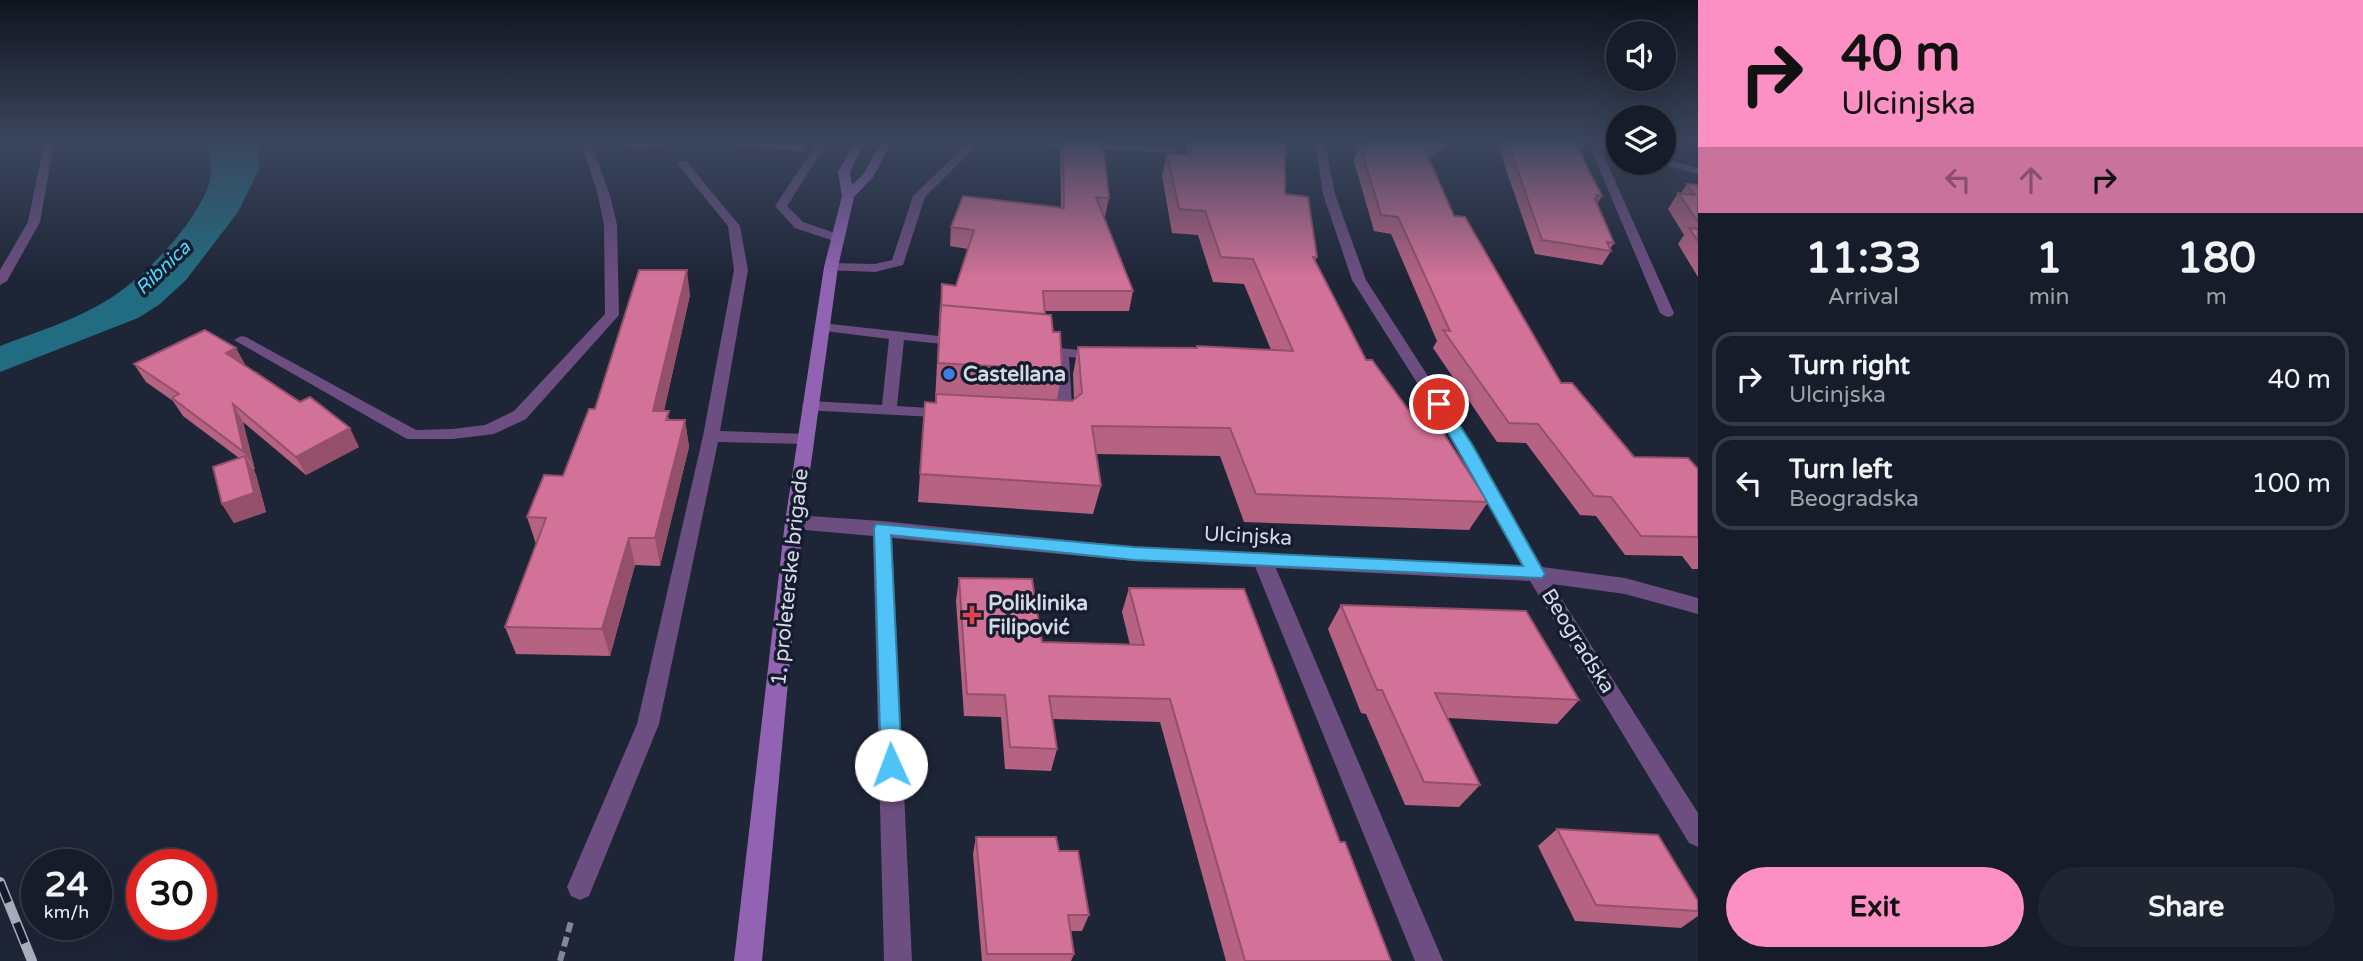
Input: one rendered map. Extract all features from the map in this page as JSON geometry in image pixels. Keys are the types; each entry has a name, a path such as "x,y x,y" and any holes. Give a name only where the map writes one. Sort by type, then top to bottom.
{"main road":[{"path":"847,188 848,196"},
{"path":"848,196 856,188"},
{"name":"1. proleterske brigade","path":"748,961 794,522 831,267 848,196"}],"street":[{"path":"0,281 34,222 40,188"},
{"path":"241,340 413,435 488,430 520,415 612,315 613,238 601,188"},
{"path":"580,887 648,724 712,436 741,270 734,226 703,188"},
{"path":"794,188 782,206 799,225 836,238"},
{"path":"831,267 875,268 898,262 919,196 927,188"},
{"name":"Beogradska","path":"1328,188 1359,280 1465,446 1536,574 1698,835"},
{"path":"1613,188 1667,313"},
{"path":"822,327 979,343"},
{"path":"888,410 897,335"},
{"path":"1020,348 1113,358"},
{"path":"1052,420 1065,421 1061,352"},
{"path":"810,406 956,414"},
{"path":"712,436 806,439"},
{"name":"Ulcinjska","path":"794,522 882,528 1134,554 1536,574 1625,586 1698,606"},
{"path":"882,528 898,961"},
{"path":"1262,559 1429,961"}],"path":[{"path":"560,961 580,887"}],"water":[{"name":"Ribnica","path":"207,188 250,188 238,212 186,280 160,304 138,318 0,372 0,346 83,313 123,289 154,263 182,231"}],"building":[{"path":"1064,188 1108,188 1109,198 1096,197 1133,291 1043,291 1045,314 941,305 942,284 956,286 974,230 951,227 963,196 1064,208"},
{"path":"1174,188 1285,188 1285,194 1308,197 1317,257 1313,257 1366,360 1372,360 1421,427 1440,428 1488,502 1256,494 1230,428 1092,426 1101,486 920,474 925,402 936,403 936,394 1072,401 1082,393 1078,347 1197,346 1293,351 1253,259 1221,257 1205,211 1179,209"},
{"path":"1373,188 1442,188 1454,216 1465,217 1561,383 1572,383 1634,457 1688,458 1698,469 1698,537 1641,536 1611,497 1594,496 1538,424 1509,423 1443,330 1450,331 1398,217 1381,215"},
{"path":"1524,188 1598,188 1602,196 1596,195 1598,200 1595,199 1614,243 1607,242 1611,251 1542,240"},
{"path":"1690,188 1698,188 1698,222 1678,193 1695,195"},
{"path":"1689,228 1698,229 1698,241"},
{"path":"639,270 687,270 653,411 669,411 666,420 685,420 655,538 629,538 602,629 505,627 546,518 527,517 544,475 563,476 589,409 595,409"},
{"path":"941,305 1051,315 1053,332 1060,332 1062,370 938,363"},
{"path":"205,330 236,348 226,353 300,402 310,397 350,428 296,457 233,404 244,452 172,398 179,394 134,364"},
{"path":"245,456 254,493 222,504 213,467"},
{"path":"959,578 1032,579 1042,642 1144,645 1129,588 1244,589 1340,842 1345,842 1391,961 1245,961 1170,699 1049,696 1057,749 1010,747 1005,695 967,694"},
{"path":"1341,605 1526,611 1579,700 1435,693 1480,785 1424,782 1382,690 1377,690"},
{"path":"1557,829 1658,835 1698,901 1698,911 1596,905"},
{"path":"976,837 1056,837 1059,851 1078,851 1089,915 1068,915 1074,954 987,954"}],"railway":[{"path":"0,882 32,961"}],"place":[{"name":"Castellana","path":"949,374"},
{"name":"Poliklinika Filipović","path":"972,615"}],"route":[{"path":"891,765 882,528 1134,554 1536,574 1439,404"}]}
